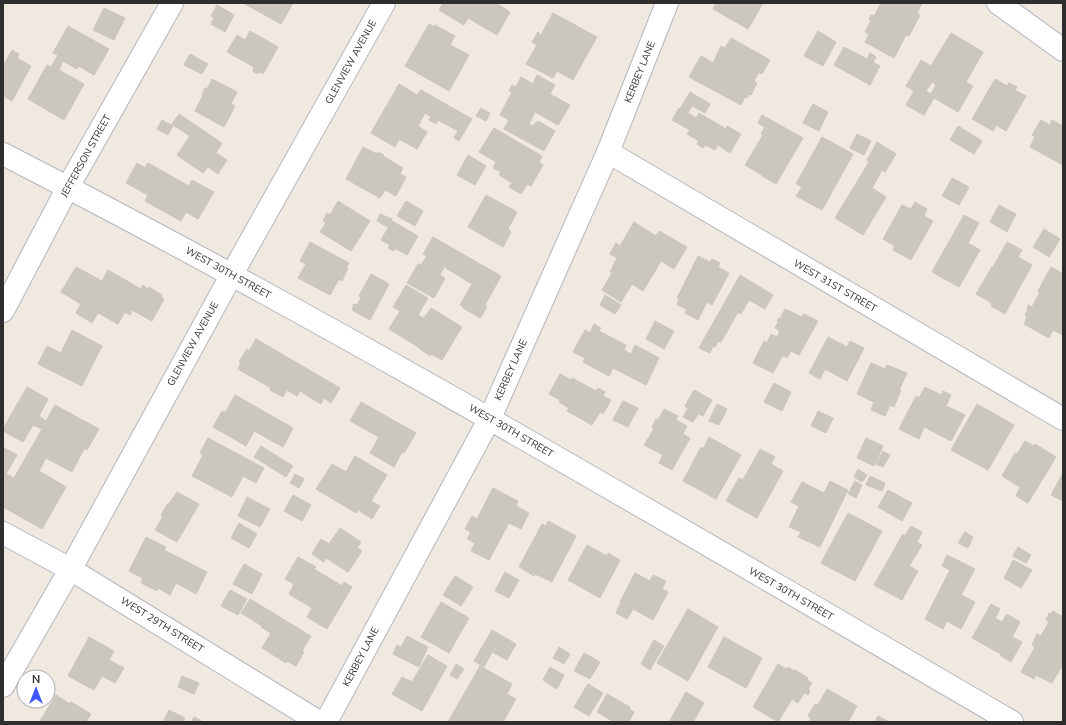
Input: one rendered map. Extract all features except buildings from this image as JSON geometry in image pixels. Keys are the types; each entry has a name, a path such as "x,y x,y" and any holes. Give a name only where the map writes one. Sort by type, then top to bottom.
{"street":[{"name":"JEFFERSON STREET","path":"3,311 68,187 172,3"},
{"name":"GLENVIEW AVENUE","path":"3,686 70,569 232,274 384,3"},
{"name":"KERBEY LANE","path":"326,722 490,418 608,152 667,3"},
{"path":"998,3 1062,46"},
{"name":"WEST 31ST STREET","path":"608,152 1063,419"},
{"name":"WEST 30TH STREET","path":"3,154 232,274 490,418 1012,722"},
{"name":"WEST 29TH STREET","path":"3,533 70,569 319,722"}]}
